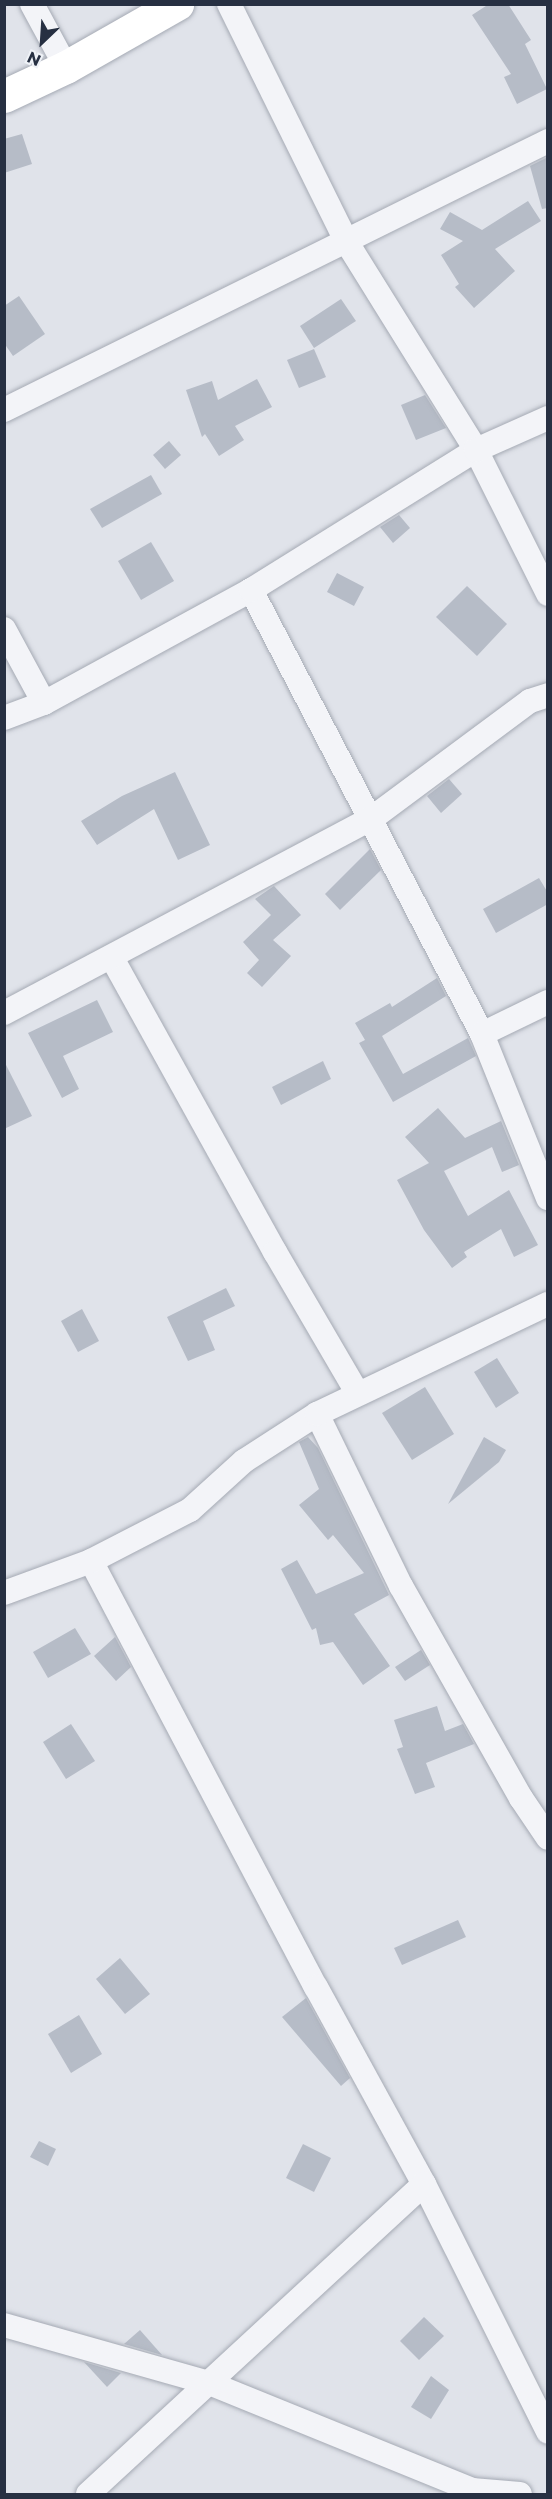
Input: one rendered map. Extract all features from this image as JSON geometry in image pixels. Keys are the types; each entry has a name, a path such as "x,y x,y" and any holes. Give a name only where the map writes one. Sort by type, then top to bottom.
{"main road":[{"path":"4,96 66,67 177,4"}],"street":[{"path":"32,4 66,67"},
{"path":"229,4 346,241 477,450 548,594"},
{"path":"4,410 548,141"},
{"path":"4,718 44,703 251,590 477,450 548,418"},
{"path":"251,590 482,1034 548,1198"},
{"path":"4,629 44,703"},
{"path":"4,1013 112,958 371,819 530,701 548,695"},
{"path":"112,958 269,1242 358,1394"},
{"path":"482,1034 548,1002"},
{"path":"4,1593 91,1561 190,1510 244,1461 317,1414 548,1304"},
{"path":"317,1414 401,1586 521,1798 548,1838"},
{"path":"91,1561 310,1977 424,2184 548,2432"},
{"path":"88,2494 424,2184"},
{"path":"4,2325 209,2383 472,2490 520,2494"}],"building":[{"path":"489,4 508,4 531,40 525,44 547,89 517,104 504,77 511,74 472,15"},
{"path":"22,134 32,164 4,173 4,139"},
{"path":"548,157 548,208 542,209 530,166"},
{"path":"528,201 541,221 495,249 515,271 474,308 455,287 459,284 441,255 463,241 440,229 450,212 482,230"},
{"path":"19,296 45,334 13,356 4,343 4,306"},
{"path":"341,299 356,321 314,348 300,326"},
{"path":"314,349 326,377 299,388 287,360"},
{"path":"257,379 272,407 235,426 244,440 219,456 205,434 202,437 186,390 212,381 218,400"},
{"path":"425,395 446,428 416,440 401,405"},
{"path":"169,441 181,455 165,469 153,455"},
{"path":"151,475 162,494 102,528 90,509"},
{"path":"399,515 410,528 393,543 380,527"},
{"path":"151,542 174,581 141,600 118,561"},
{"path":"337,573 364,587 354,606 327,592"},
{"path":"467,586 507,624 477,656 436,617"},
{"path":"175,772 210,845 178,860 154,809 97,845 81,821 122,796"},
{"path":"449,779 462,794 441,813 427,796"},
{"path":"370,849 381,870 340,910 325,894"},
{"path":"539,878 548,893 548,904 496,933 483,909"},
{"path":"274,886 301,915 273,940 291,956 262,987 247,973 259,960 243,942 271,915 255,899"},
{"path":"437,978 446,996 382,1036 403,1074 468,1038 476,1056 393,1102 359,1043 365,1040 355,1023 390,1003 392,1007"},
{"path":"97,1000 113,1032 63,1056 79,1089 62,1098 28,1033"},
{"path":"4,1061 32,1116 4,1129"},
{"path":"323,1061 331,1079 281,1105 272,1087"},
{"path":"438,1108 465,1138 501,1121 519,1165 502,1172 492,1147 444,1171 468,1216 509,1190 538,1245 514,1257 501,1229 464,1252 467,1257 452,1268 424,1230 397,1180 429,1163 405,1137"},
{"path":"226,1288 235,1306 203,1321 215,1350 188,1361 167,1317"},
{"path":"82,1309 99,1341 78,1352 61,1321"},
{"path":"497,1358 519,1393 496,1408 474,1372"},
{"path":"425,1387 454,1434 412,1460 382,1413"},
{"path":"308,1437 318,1448 389,1595 354,1614 390,1666 363,1685 333,1642 320,1645 316,1628 312,1630 281,1569 297,1560 316,1594 364,1573 333,1535 328,1540 299,1505 319,1489 299,1442"},
{"path":"484,1437 506,1450 499,1462 448,1504"},
{"path":"75,1628 91,1654 48,1678 33,1652"},
{"path":"115,1637 131,1667 116,1681 94,1656"},
{"path":"421,1650 430,1665 405,1681 395,1667"},
{"path":"437,1706 445,1731 463,1724 474,1744 426,1763 435,1787 415,1794 397,1749 403,1747 394,1720"},
{"path":"71,1724 95,1761 66,1779 43,1742"},
{"path":"458,1920 466,1937 402,1965 394,1948"},
{"path":"120,1958 150,1994 125,2014 96,1979"},
{"path":"306,1998 350,2078 341,2086 282,2017"},
{"path":"79,2015 102,2054 71,2073 48,2034"},
{"path":"39,2141 56,2149 48,2166 30,2157"},
{"path":"303,2144 331,2158 314,2192 286,2178"},
{"path":"424,2317 444,2336 419,2360 400,2341"},
{"path":"140,2330 162,2355 124,2344"},
{"path":"84,2362 121,2373 107,2387"},
{"path":"431,2376 449,2390 431,2419 411,2407"}]}
